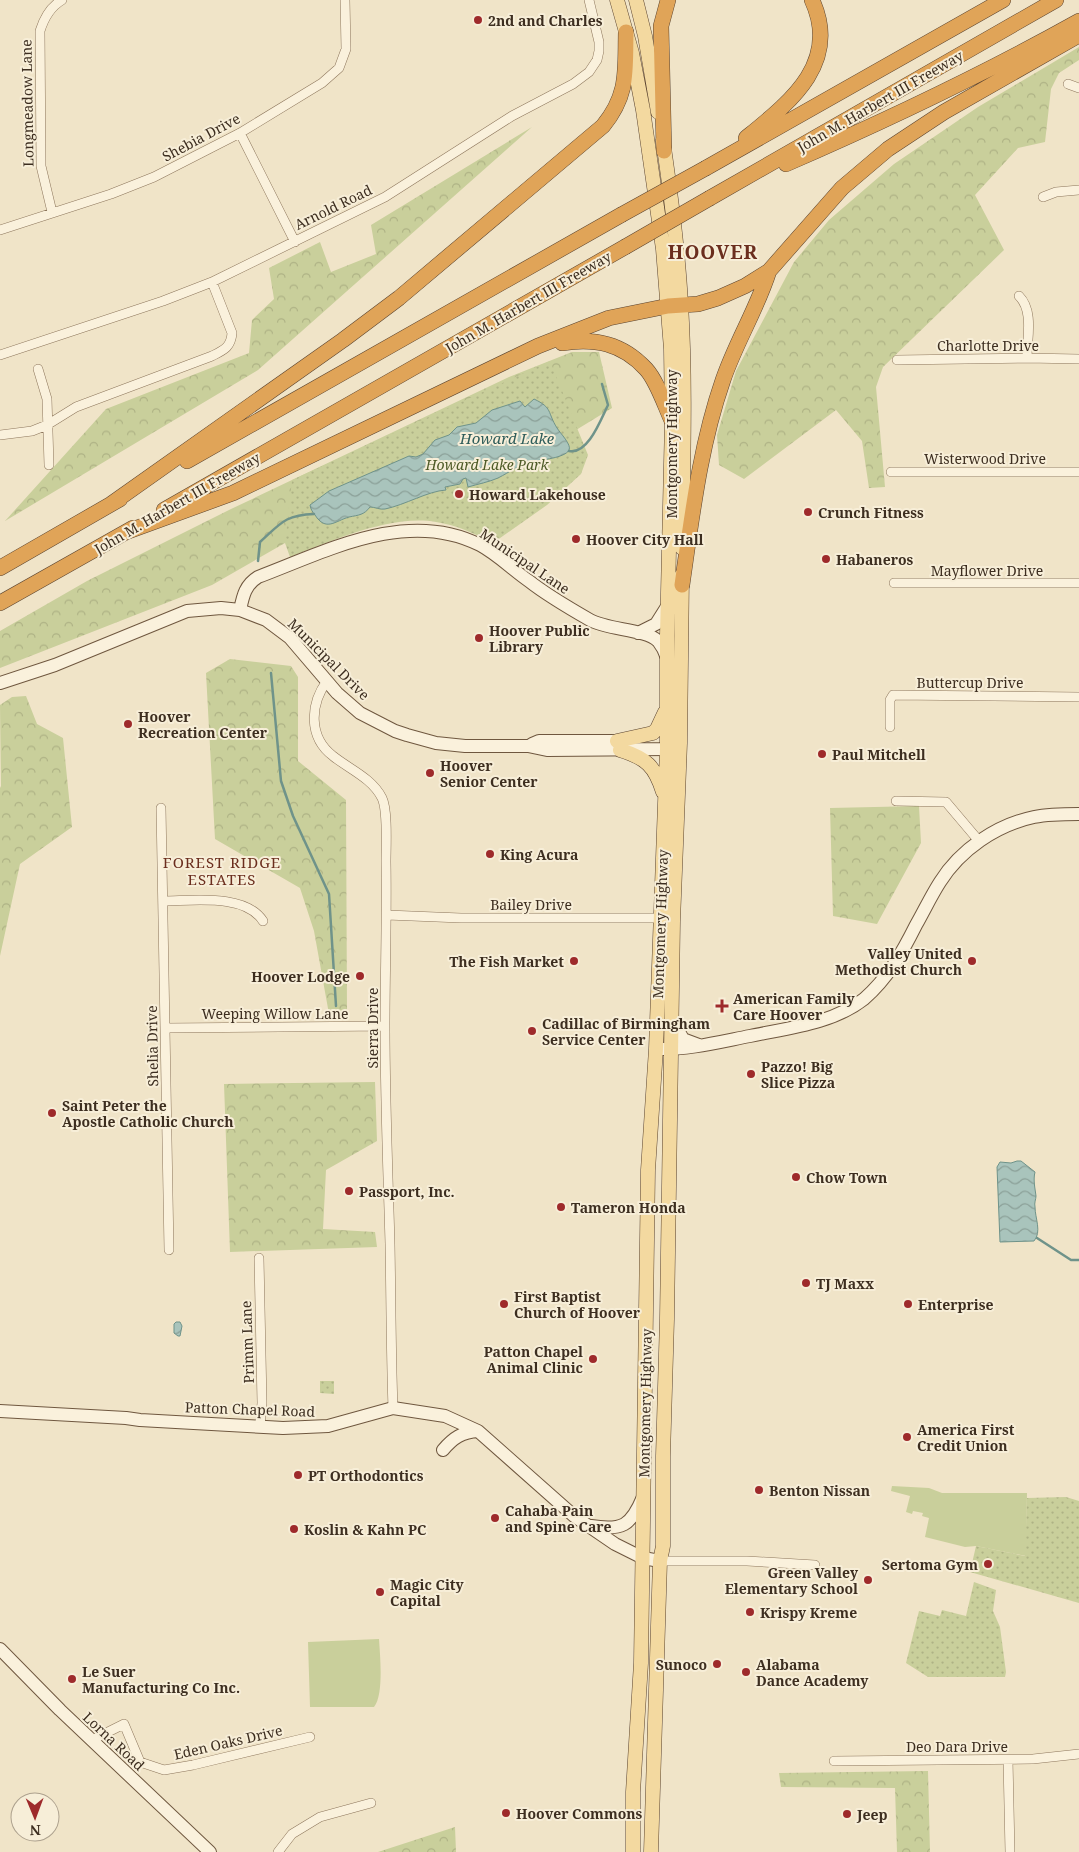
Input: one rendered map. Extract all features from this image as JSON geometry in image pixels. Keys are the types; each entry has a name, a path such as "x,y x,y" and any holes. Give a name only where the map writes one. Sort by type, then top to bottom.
{"highway":[{"path":"664,151 661,26 668,0"},
{"path":"709,167 769,119 806,82 815,65 821,32 812,0"},
{"path":"960,24 998,0"},
{"name":"John M. Harbert III Freeway","path":"0,568 1003,0"},
{"name":"John M. Harbert III Freeway","path":"0,603 1056,0"},
{"path":"744,178 784,165 844,139 969,79 1079,20"},
{"path":"111,504 343,340 399,298 603,126 613,114 620,100 624,85 626,32"},
{"path":"126,532 233,493 538,346 610,318 674,305 698,304 718,298 745,286 769,271 842,188 888,149 944,112 1079,35"},
{"path":"682,585 701,458 711,418 723,379 740,336 761,295 769,271"},
{"path":"538,346 580,340 609,343 631,356 647,370 672,421"}],"main road":[{"name":"Montgomery Highway","path":"617,0 632,53 645,119 663,249 674,305 684,438 682,585 671,744 665,797 656,1049 648,1170 643,1558 633,1852"},
{"name":"Montgomery Highway","path":"636,0 646,45 664,151 676,243 671,349 672,421 667,658 671,744 674,912 672,1049 663,1456 663,1546 660,1561 652,1852"},
{"path":"618,745 653,733 668,707"},
{"path":"618,745 653,767 660,780 665,797"}],"street":[{"name":"Longmeadow Lane","path":"52,212 41,166 40,31 44,18 56,3 62,0"},
{"name":"Shebia Drive","path":"0,230 111,194 154,177 240,133 322,83 339,68 346,49 345,0"},
{"name":"Arnold Road","path":"0,355 163,301 212,282 385,197 512,116 585,76 597,60 599,51 598,34 590,0"},
{"path":"1068,84 1079,88"},
{"path":"240,133 295,242"},
{"path":"1042,197 1056,192 1079,190"},
{"path":"0,435 32,431 47,425 76,406 212,356 226,349 231,341 232,333 212,282"},
{"path":"1019,296 1026,303 1028,314 1026,358"},
{"name":"Charlotte Drive","path":"897,360 1079,359"},
{"path":"38,369 47,399 49,465"},
{"name":"Wisterwood Drive","path":"892,472 1079,472"},
{"name":"Municipal Lane","path":"240,610 246,588 258,577 358,540 407,530 441,531 481,546 537,587 599,625 638,633 659,642 667,658"},
{"name":"Mayflower Drive","path":"894,583 1079,583"},
{"path":"638,633 656,624 668,605"},
{"name":"Municipal Drive","path":"0,683 56,665 187,611 221,608 240,610 266,620 290,638 337,693 360,712 395,731 407,735 436,743 465,746 528,746 547,750 618,745 671,744"},
{"name":"Sierra Drive","path":"327,682 319,692 314,714 314,726 318,736 323,746 331,755 369,781 382,798 385,816 387,915 385,1026 393,1408"},
{"name":"Buttercup Drive","path":"890,727 890,700 893,695 1079,697"},
{"path":"896,801 946,802 979,841"},
{"name":"Shelia Drive","path":"161,808 169,1250"},
{"path":"656,1049 701,1046 817,1022 850,1008 864,998 893,968 940,881 951,867 979,841 993,832 1022,820 1049,815 1079,814"},
{"path":"163,901 236,903 253,910 263,922"},
{"name":"Bailey Drive","path":"387,915 462,918 660,918 674,912"},
{"path":"672,1019 683,1039 701,1046"},
{"name":"Weeping Willow Lane","path":"165,1028 385,1026"},
{"name":"Primm Lane","path":"259,1258 262,1403 260,1426"},
{"name":"Patton Chapel Road","path":"0,1410 283,1428 328,1426 393,1408 445,1416 478,1431 574,1516 615,1544 643,1558 660,1561"},
{"path":"444,1450 458,1436 467,1432 478,1431"},
{"path":"589,1526 603,1528 628,1523 636,1515 644,1495"},
{"path":"660,1561 747,1561 815,1565"},
{"name":"Lorna Road","path":"0,1649 210,1852"},
{"name":"Eden Oaks Drive","path":"92,1740 124,1724 140,1762 164,1770 193,1765 310,1737"},
{"name":"Deo Dara Drive","path":"834,1761 1008,1760 1079,1754"},
{"path":"1008,1760 1010,1852"},
{"path":"278,1852 292,1834 320,1817 371,1804"}],"green space":[{"path":"1079,47 1079,60 1059,73 1051,89 1045,142 1018,148 975,195 1004,250 883,367 876,387 885,487 869,488 862,441 836,410 744,479 719,465 717,435 736,371 794,262 829,220 894,164 978,107"},
{"path":"532,127 258,370 5,521 106,409 249,353 252,320 274,299 269,268 320,242 331,272 376,254 371,225"},
{"path":"572,352 599,352 612,408 563,438 310,505 285,543 212,585 0,668 0,631 87,581 231,509 509,377"},
{"name":"Howard Lake Park","path":"550,361 588,455 581,474 547,505 493,543 451,525 419,521 400,522 362,530 290,557 285,543 292,480"},
{"path":"230,659 291,666 298,677 298,761 346,800 347,1013 329,1014 314,931 300,888 215,839 206,673"},
{"path":"26,696 37,724 63,738 72,827 20,864 0,956 0,705 12,697"},
{"path":"919,806 921,843 877,924 833,916 830,808"},
{"path":"375,1082 377,1141 326,1170 323,1229 375,1232 377,1247 230,1252 224,1084"},
{"path":"320,1381 334,1381 334,1394 320,1393"},
{"path":"892,1486 929,1488 942,1493 1027,1493 1026,1556 976,1546 965,1547 925,1537 929,1518 922,1516 923,1513 913,1511 912,1514 906,1512 910,1496 891,1491"},
{"path":"1066,1497 1079,1501 1079,1603 970,1572 976,1546 1025,1556 1027,1498"},
{"path":"974,1582 996,1590 993,1611 1000,1627 1005,1677 928,1677 906,1663 919,1611 940,1616 942,1610 966,1616"},
{"path":"379,1639 380,1684 379,1694 374,1707 310,1707 308,1642"},
{"path":"928,1771 930,1852 897,1852 895,1788 781,1787 779,1773"},
{"path":"455,1827 456,1852 378,1852"}],"water":[{"name":"Howard Lake","path":"534,399 547,408 557,428 567,442 569,450 567,453 553,458 528,462 498,478 468,487 466,478 460,484 445,487 446,490 385,509 370,507 366,512 331,524 323,523 312,510 310,505 329,491 409,456 416,457 423,454 435,440 449,435 457,427 476,423 492,410 520,401 525,407"},
{"path":"1021,1161 1035,1172 1035,1206 1038,1233 1034,1241 1000,1242 997,1167 1000,1162 1011,1163"},
{"path":"180,1322 182,1326 180,1336 174,1333 174,1324"}],"waterway":[{"path":"569,451 576,451 588,442 602,419 608,405 602,384"},
{"path":"258,561 260,542 279,525 296,516 314,514"},
{"path":"271,673 281,781 293,816 329,894 336,1006"},
{"path":"1037,1238 1071,1260 1079,1260"}],"place":[{"name":"2nd and Charles","path":"478,20"},
{"name":"Howard Lakehouse","path":"459,494"},
{"name":"Crunch Fitness","path":"808,512"},
{"name":"Hoover City Hall","path":"576,539"},
{"name":"Habaneros","path":"826,559"},
{"name":"Hoover Public Library","path":"479,638"},
{"name":"Hoover Recreation Center","path":"128,724"},
{"name":"Paul Mitchell","path":"822,754"},
{"name":"Hoover Senior Center","path":"430,773"},
{"name":"King Acura","path":"490,854"},
{"name":"The Fish Market","path":"574,961"},
{"name":"Valley United Methodist Church","path":"972,961"},
{"name":"Hoover Lodge","path":"360,976"},
{"name":"American Family Care Hoover","path":"722,1006"},
{"name":"Cadillac of Birmingham Service Center","path":"532,1031"},
{"name":"Pazzo! Big Slice Pizza","path":"751,1074"},
{"name":"Saint Peter the Apostle Catholic Church","path":"52,1113"},
{"name":"Chow Town","path":"796,1177"},
{"name":"Passport, Inc.","path":"349,1191"},
{"name":"Tameron Honda","path":"561,1207"},
{"name":"TJ Maxx","path":"806,1283"},
{"name":"First Baptist Church of Hoover","path":"504,1304"},
{"name":"Enterprise","path":"908,1304"},
{"name":"Patton Chapel Animal Clinic","path":"593,1359"},
{"name":"America First Credit Union","path":"907,1437"},
{"name":"PT Orthodontics","path":"298,1475"},
{"name":"Benton Nissan","path":"759,1490"},
{"name":"Cahaba Pain and Spine Care","path":"495,1518"},
{"name":"Koslin & Kahn PC","path":"294,1529"},
{"name":"Sertoma Gym","path":"988,1564"},
{"name":"Green Valley Elementary School","path":"868,1580"},
{"name":"Magic City Capital","path":"380,1592"},
{"name":"Krispy Kreme","path":"750,1612"},
{"name":"Sunoco","path":"717,1664"},
{"name":"Alabama Dance Academy","path":"746,1672"},
{"name":"Le Suer Manufacturing Co Inc.","path":"72,1679"},
{"name":"Hoover Commons","path":"506,1813"},
{"name":"Jeep","path":"847,1814"}],"district":[{"name":"HOOVER","path":"713,252"},
{"name":"FOREST RIDGE ESTATES","path":"222,870"}]}
